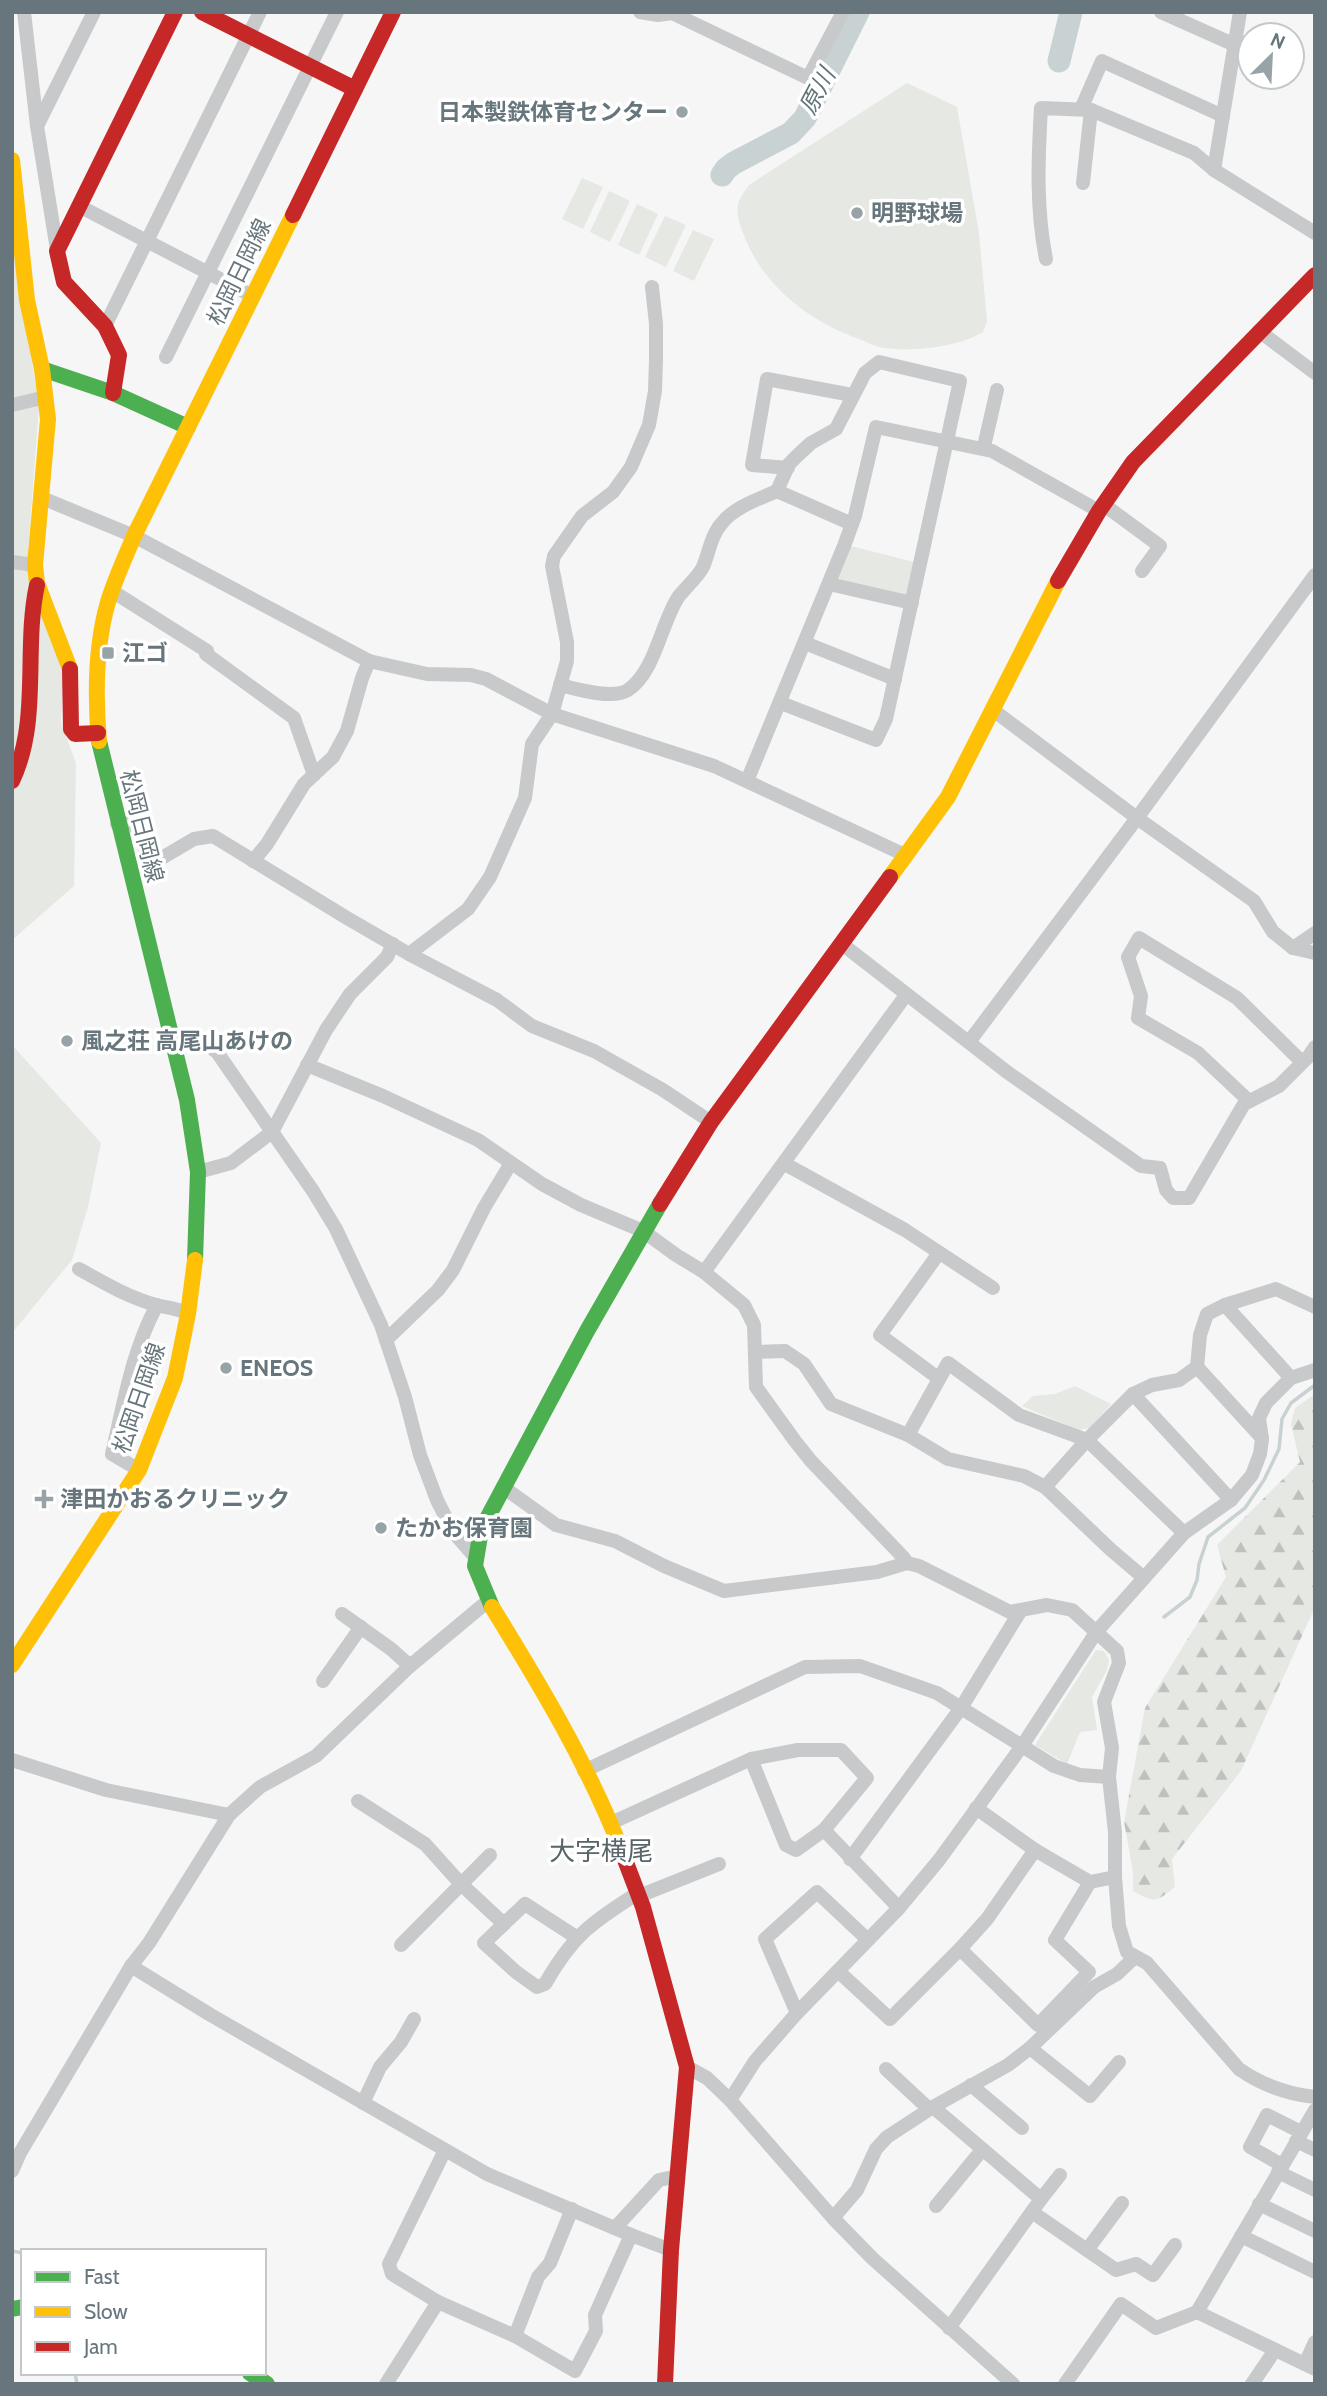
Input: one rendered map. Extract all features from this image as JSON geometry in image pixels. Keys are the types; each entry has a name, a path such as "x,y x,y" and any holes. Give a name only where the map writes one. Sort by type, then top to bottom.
{"street":[{"path":"24,12 37,126 64,282 105,326 119,355 113,393"},
{"path":"37,126 93,12"},
{"path":"57,251 175,12"},
{"path":"202,12 355,89"},
{"path":"105,326 260,12"},
{"path":"166,357 337,12"},
{"name":"松岡日岡線","path":"12,1665 138,1470 175,1378 188,1314 198,1231 198,1172 189,1109 104,773 96,698 104,618 134,536 393,12"},
{"path":"640,12 658,15 672,13 808,78 843,12"},
{"path":"1161,12 1235,45"},
{"path":"1214,170 1240,12"},
{"path":"1086,183 1086,109 1102,61 1223,116"},
{"path":"1046,259 1039,223 1041,108 1086,109 1194,153 1214,170 1315,233"},
{"path":"12,160 27,300 42,369 48,419 35,565 37,583 70,668 71,729 75,734 98,733"},
{"path":"79,206 253,296"},
{"path":"665,2384 671,2249 687,2067 639,1894 611,1823 546,1695 488,1601 475,1566 481,1530 643,1231 710,1122 948,797 1060,577 1101,507 1133,462 1259,331 1312,281"},
{"path":"409,954 468,909 490,877 525,798 532,744 552,714 568,652 552,566 554,556 582,516 613,492 631,467 649,425 655,391 656,359 652,287"},
{"path":"1259,331 1315,373"},
{"path":"560,685 615,694 627,691 649,663 679,597 702,569 723,521 743,507 777,491 788,468 811,443 836,429 865,373 879,362 960,382 886,719 876,740 781,703"},
{"path":"42,369 113,393 188,427"},
{"path":"788,468 752,465 766,379 852,395"},
{"path":"985,442 997,390"},
{"path":"12,405 46,397"},
{"path":"747,781 852,524 876,427 992,452 1101,507 1160,546 1142,571"},
{"path":"777,491 852,524"},
{"path":"42,498 134,536 369,662 427,674 471,675 486,679 552,714 692,758 747,781 905,855"},
{"path":"12,562 35,565"},
{"path":"969,1042 1315,575"},
{"path":"12,782 28,739 30,628 37,583"},
{"path":"829,584 912,603"},
{"path":"112,591 207,651 206,654 294,718 314,775"},
{"path":"805,643 895,679"},
{"path":"253,862 304,784 333,757 348,731 369,662"},
{"path":"993,710 1137,818 1254,901 1273,932 1293,948 1315,953"},
{"path":"117,824 134,823 149,859 155,862 194,839 212,836 409,954 497,1000 532,1026 594,1051 663,1090 710,1122"},
{"path":"1293,948 1315,933"},
{"path":"1249,1101 1198,1053 1138,1017 1141,996 1128,957 1139,938 1237,998 1303,1062"},
{"path":"198,1172 231,1163 272,1132 307,1065 350,994 387,957 393,944"},
{"path":"842,944 1007,1072 1140,1166 1160,1168 1166,1190 1173,1198 1189,1198 1244,1104 1279,1086 1315,1047"},
{"path":"704,1272 906,995"},
{"path":"175,1046 201,1041 213,1048 331,1219 381,1325 420,1455 437,1500 453,1532 475,1557"},
{"path":"307,1065 478,1140 542,1184 581,1205 643,1231 704,1272 744,1305 754,1325 756,1387 811,1461 847,1495 904,1556 907,1563"},
{"path":"386,1340 438,1290 453,1270 484,1208 511,1163"},
{"path":"785,1164 905,1230 993,1288"},
{"path":"938,1378 880,1335 939,1253"},
{"path":"79,1269 115,1290 157,1305 177,1308 188,1314"},
{"path":"1045,1487 1133,1394 1152,1385 1180,1380 1197,1367 1200,1335 1207,1314 1225,1304 1276,1289 1315,1307"},
{"path":"1225,1304 1291,1378"},
{"path":"138,1470 113,1454 137,1350 157,1305"},
{"path":"756,1352 785,1351 804,1364 831,1404 908,1434 948,1459 1024,1476 1045,1487 1144,1578"},
{"path":"908,1434 948,1363 1019,1415 1087,1440 1184,1534"},
{"path":"1197,1367 1262,1439"},
{"path":"730,2100 755,2061 797,2012 899,1908 939,1860 1022,1746 1097,1632 1184,1534 1231,1500 1252,1475 1262,1439 1259,1418 1266,1403 1291,1378 1315,1370"},
{"path":"1133,1394 1231,1500"},
{"path":"503,1487 556,1525 615,1541 664,1566 724,1591 877,1572 907,1563 919,1566 1010,1612 1047,1605 1072,1610 1117,1651 1119,1663 1104,1702 1112,1748 1108,1777 1115,1832 1119,1926 1127,1952 1147,1963 1239,2069 1258,2082 1296,2095 1315,2097"},
{"path":"12,2171 20,2153 131,1966 149,1943 229,1815 260,1787 316,1756 410,1666 488,1601"},
{"path":"850,1859 961,1708 1021,1610"},
{"path":"342,1614 410,1666"},
{"path":"323,1681 361,1627"},
{"path":"584,1771 805,1667 860,1666 937,1693 1054,1766 1080,1775 1108,1777"},
{"path":"611,1823 751,1759 798,1750 841,1750 867,1778 824,1830 796,1850 786,1845 751,1759"},
{"path":"12,1760 106,1790 229,1815"},
{"path":"358,1801 425,1844 461,1884 504,1924"},
{"path":"976,1808 1035,1850 1090,1882 1115,1877"},
{"path":"824,1830 899,1908"},
{"path":"838,1971 890,2019 987,1919 1035,1850"},
{"path":"401,1945 490,1855"},
{"path":"576,1937 525,1904 484,1943 537,1987 545,1984 576,1937 595,1920 639,1894 719,1864"},
{"path":"960,1949 1038,2025 1089,1972 1055,1940 1090,1882"},
{"path":"797,2012 765,1940 817,1892 868,1940"},
{"path":"833,2218 857,2190 876,2149 887,2137 931,2108 1008,2065 1030,2048 1094,1987 1117,1974 1135,1957"},
{"path":"131,1966 219,2021 487,2174 631,2235 671,2249"},
{"path":"363,2103 380,2067 401,2042 414,2019"},
{"path":"1030,2048 1090,2096 1119,2062"},
{"path":"687,2067 707,2078 730,2100 833,2218 1013,2384"},
{"path":"886,2069 1041,2199"},
{"path":"971,2085 1022,2127"},
{"path":"1065,2384 1121,2304 1156,2328 1197,2312 1315,2110"},
{"path":"1315,2150 1267,2115 1250,2147 1315,2190"},
{"path":"936,2206 982,2150"},
{"path":"445,2151 389,2264 392,2274 438,2302 515,2336 575,2371 596,2330 595,2315 631,2235"},
{"path":"950,2328 1060,2175"},
{"path":"615,2228 659,2180 678,2176"},
{"path":"1087,2250 1122,2203"},
{"path":"1259,2204 1315,2231"},
{"path":"515,2336 538,2277 550,2263 572,2209"},
{"path":"1032,2211 1116,2270 1136,2264 1153,2275 1175,2245"},
{"path":"1241,2236 1315,2272"},
{"path":"386,2384 438,2302"},
{"path":"1197,2312 1310,2367 1315,2342"},
{"path":"1259,2381 1275,2350"}],"green space":[{"name":"明野球場","path":"907,83 957,107 979,233 987,321 983,332 961,341 936,347 897,349 878,347 841,332 806,312 790,299 775,285 752,253 741,228 738,204 749,185"},
{"path":"582,178 603,187 583,229 562,219"},
{"path":"609,191 630,201 610,242 590,232"},
{"path":"637,204 658,214 639,255 618,245"},
{"path":"665,216 686,225 666,267 645,257"},
{"path":"693,230 714,239 694,281 673,271"},
{"path":"12,240 39,406 28,552 64,672 61,723 76,763 74,886 12,940"},
{"path":"851,546 914,562 907,594 904,597 841,582 838,578"},
{"path":"12,1045 101,1143 88,1207 72,1260 12,1333"},
{"path":"1075,1386 1111,1404 1090,1428 1078,1430 1022,1406 1033,1396 1055,1394"},
{"path":"1315,1394 1315,1607 1241,1771 1172,1859 1175,1887 1159,1898 1146,1898 1133,1891 1133,1872 1124,1822 1145,1708 1226,1577 1217,1545 1300,1462 1291,1424 1295,1408"},
{"path":"1096,1650 1104,1651 1109,1660 1107,1670 1092,1697 1097,1730 1080,1732 1067,1764 1035,1745"}],"waterway":[{"name":"原川","path":"722,175 734,163 791,133 805,118 858,12"},
{"path":"1059,61 1071,12"},
{"path":"1164,1617 1190,1597 1208,1537 1245,1508 1264,1480 1279,1449 1282,1419 1291,1403 1315,1385"},
{"path":"12,2251 21,2253"},
{"path":"75,2375 77,2384"}],"traffic: fast":[{"path":"42,369 113,393 188,427"},
{"path":"99,741 187,1100 198,1172 195,1260"},
{"path":"492,1607 475,1566 481,1530 587,1331 660,1204"},
{"path":"12,2309 21,2307"},
{"path":"253,2375 267,2384"}],"traffic: slow":[{"path":"12,160 27,300 42,369 48,419 35,565 37,583 70,669"},
{"path":"99,741 98,654 114,585 134,536 293,215"},
{"path":"890,877 948,797 1058,581"},
{"path":"12,1665 139,1470 175,1378 188,1314 195,1260"},
{"path":"492,1607 579,1757 622,1852"}],"traffic: jam":[{"path":"113,393 119,355 105,326 64,282 57,251 175,12"},
{"path":"202,12 355,89"},
{"path":"293,215 393,12"},
{"path":"1058,581 1099,511 1133,462 1315,275"},
{"path":"12,781 26,734 31,634 37,585"},
{"path":"70,669 71,729 75,734 98,733"},
{"path":"660,1204 711,1122 890,877"},
{"path":"622,1852 643,1907 687,2067 671,2250 665,2384"}],"place":[{"name":"日本製鉄体育センター","path":"682,112"},
{"name":"明野球場","path":"857,213"},
{"name":"江ゴ","path":"108,653"},
{"name":"風之荘 高尾山あけの","path":"67,1041"},
{"name":"ENEOS","path":"226,1368"},
{"name":"津田かおるクリニック","path":"44,1499"},
{"name":"たかお保育園","path":"381,1528"}],"district":[{"name":"大字横尾","path":"601,1851"}]}
